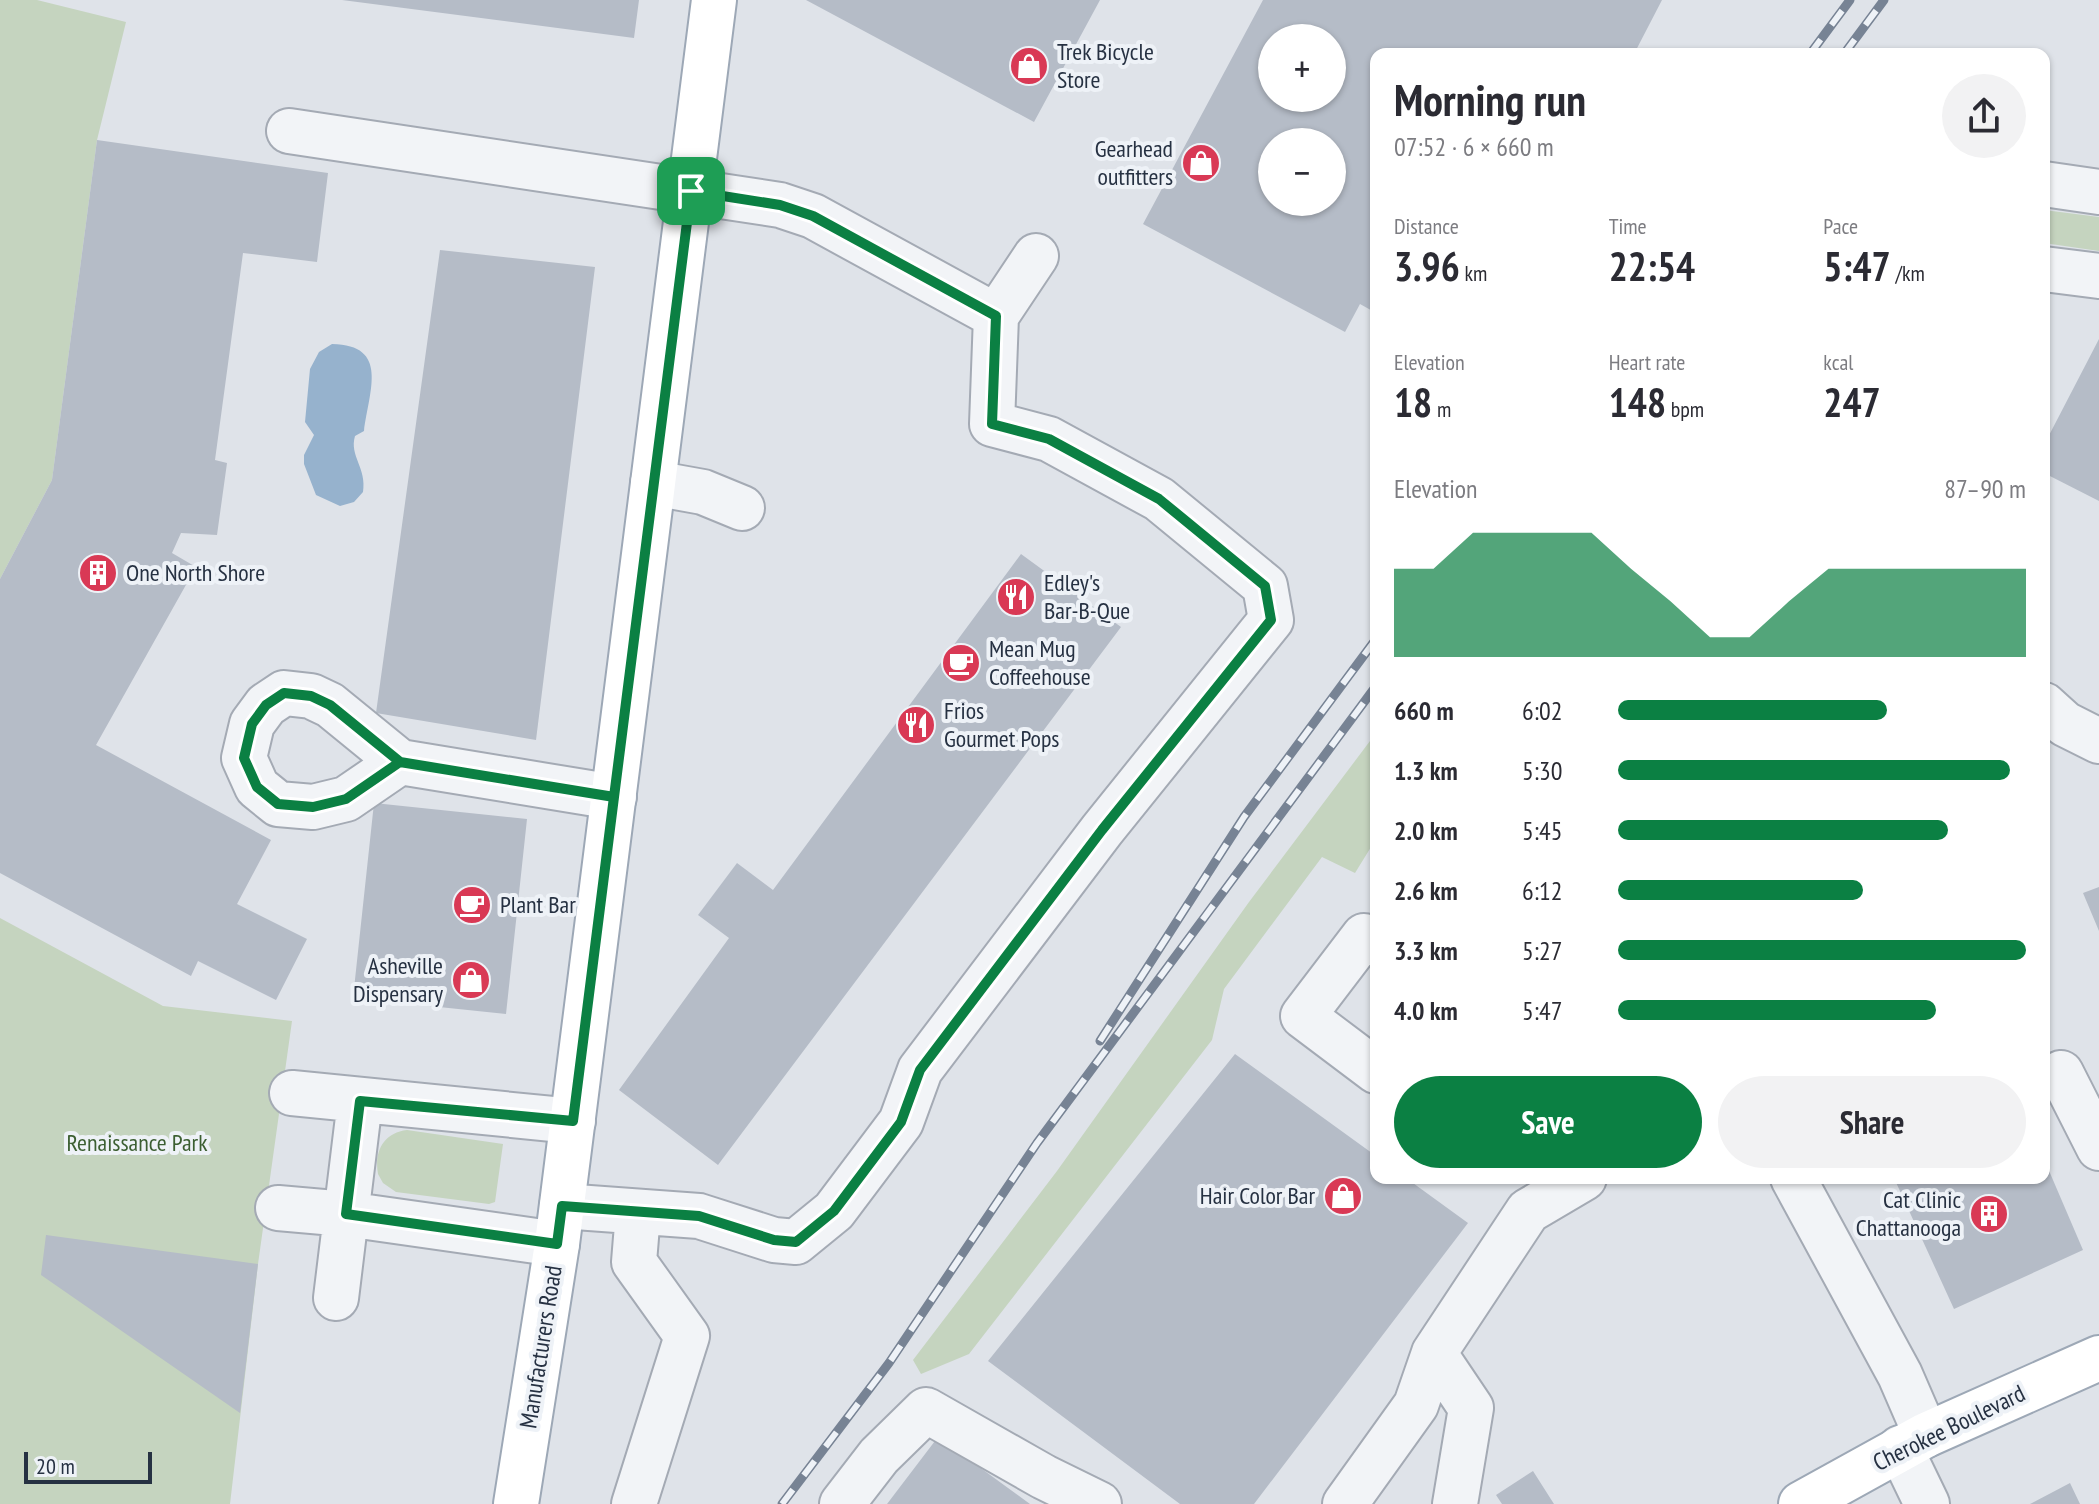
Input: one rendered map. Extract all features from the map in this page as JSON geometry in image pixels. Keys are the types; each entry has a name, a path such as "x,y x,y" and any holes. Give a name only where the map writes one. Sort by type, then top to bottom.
{"main road":[{"name":"Manufacturers Road","path":"516,1504 560,1225 714,0"},
{"name":"Cherokee Boulevard","path":"1801,1504 1913,1442 2099,1358"}],"street":[{"path":"289,131 780,205 813,216 996,316"},
{"path":"2050,185 2099,192"},
{"path":"278,1208 560,1225 638,1213 699,1216 774,1240 796,1242 834,1211 901,1122 920,1070 1102,830 1271,620 1265,586 1159,499 1049,439 992,424 996,316 1036,256"},
{"path":"2050,270 2099,276"},
{"path":"653,483 703,492 742,508"},
{"path":"400,762 614,797"},
{"path":"1370,940 1364,936 1303,1016 1370,1066"},
{"path":"2061,1073 2099,1148"},
{"path":"292,1093 573,1121"},
{"path":"336,1298 360,1101"},
{"path":"1345,1504 1416,1405 1434,1353 1528,1211 1533,1189 1556,1184"},
{"path":"1796,1184 1900,1375 1927,1504"},
{"path":"634,1504 687,1336 634,1262 638,1213"},
{"path":"1434,1353 1471,1408 1455,1504"},
{"path":"842,1504 879,1456 926,1410 1044,1477 1099,1504"}],"green space":[{"path":"0,0 37,0 126,22 97,140 52,480 0,579"},
{"path":"2050,211 2099,217 2099,251 2050,244"},
{"path":"1370,741 1370,849 1355,873 1322,857 1224,989 1212,1040 969,1354 921,1374 913,1360 1057,1171 1249,902"},
{"name":"Renaissance Park","path":"0,918 163,1006 292,1021 258,1264 230,1504 0,1504"},
{"path":"407,1130 503,1144 495,1202 489,1204 396,1192 383,1183 377,1166 379,1151 386,1139"}],"water":[{"path":"332,344 350,346 362,352 369,361 372,373 364,431 355,436 354,443 363,476 363,492 354,502 340,506 316,495 304,464 304,455 314,435 305,422 310,369 319,352"}],"building":[{"path":"342,0 639,0 634,38"},
{"path":"806,0 1100,0 1034,122"},
{"path":"1263,0 1662,0 1637,48 1370,48 1370,310 1360,304 1345,332 1143,224"},
{"name":"One North Shore","path":"97,140 328,173 317,262 243,253 215,460 227,463 217,535 181,533 172,553 196,567 96,745 271,840 237,904 307,939 276,1000 198,961 191,976 0,873 0,579 52,480"},
{"path":"440,250 595,267 536,740 376,713"},
{"path":"2099,339 2099,501 2050,476 2050,433"},
{"path":"1021,554 1121,627 718,1165 619,1090 729,938 698,915 737,863 773,890"},
{"path":"374,803 527,819 506,1014 353,998"},
{"path":"2099,887 2099,931 2083,893"},
{"path":"1235,1054 1370,1152 1370,1184 1414,1184 1468,1223 1254,1504 1180,1504 988,1361"},
{"name":"Cat Clinic Chattanooga","path":"2050,1173 2083,1250 1954,1309 1897,1184 2050,1184"},
{"path":"46,1235 258,1264 240,1413 41,1275"},
{"path":"938,1437 1030,1504 887,1504"},
{"path":"1533,1471 1554,1504 1502,1504 1496,1495"},
{"path":"2070,1483 2080,1504 2030,1504"}],"railway":[{"path":"1814,48 1850,0"},
{"path":"1848,48 1884,0"},
{"path":"1100,1041 1244,817 1370,647"},
{"path":"782,1504 889,1363 1037,1143 1370,694"}],"place":[{"name":"Trek Bicycle Store","path":"1029,66"},
{"name":"Gearhead outfitters","path":"1201,163"},
{"name":"One North Shore","path":"98,573"},
{"name":"Edley's Bar-B-Que","path":"1016,597"},
{"name":"Mean Mug Coffeehouse","path":"961,663"},
{"name":"Frios Gourmet Pops","path":"916,725"},
{"name":"Plant Bar","path":"472,905"},
{"name":"Asheville Dispensary","path":"471,980"},
{"name":"Hair Color Bar","path":"1343,1196"},
{"name":"Cat Clinic Chattanooga","path":"1989,1214"}],"route":[{"path":"691,191 614,797 400,762 346,799 313,807 278,804 257,787 244,758 252,724 266,705 284,693 311,696 352,720 400,762 558,788 614,797 573,1121 360,1101 346,1214 557,1244 562,1206 699,1216 774,1240 796,1242 834,1211 901,1122 920,1070 1102,830 1271,620 1265,586 1159,499 1049,439 992,424 996,316 813,216 741,197 691,191"}]}
